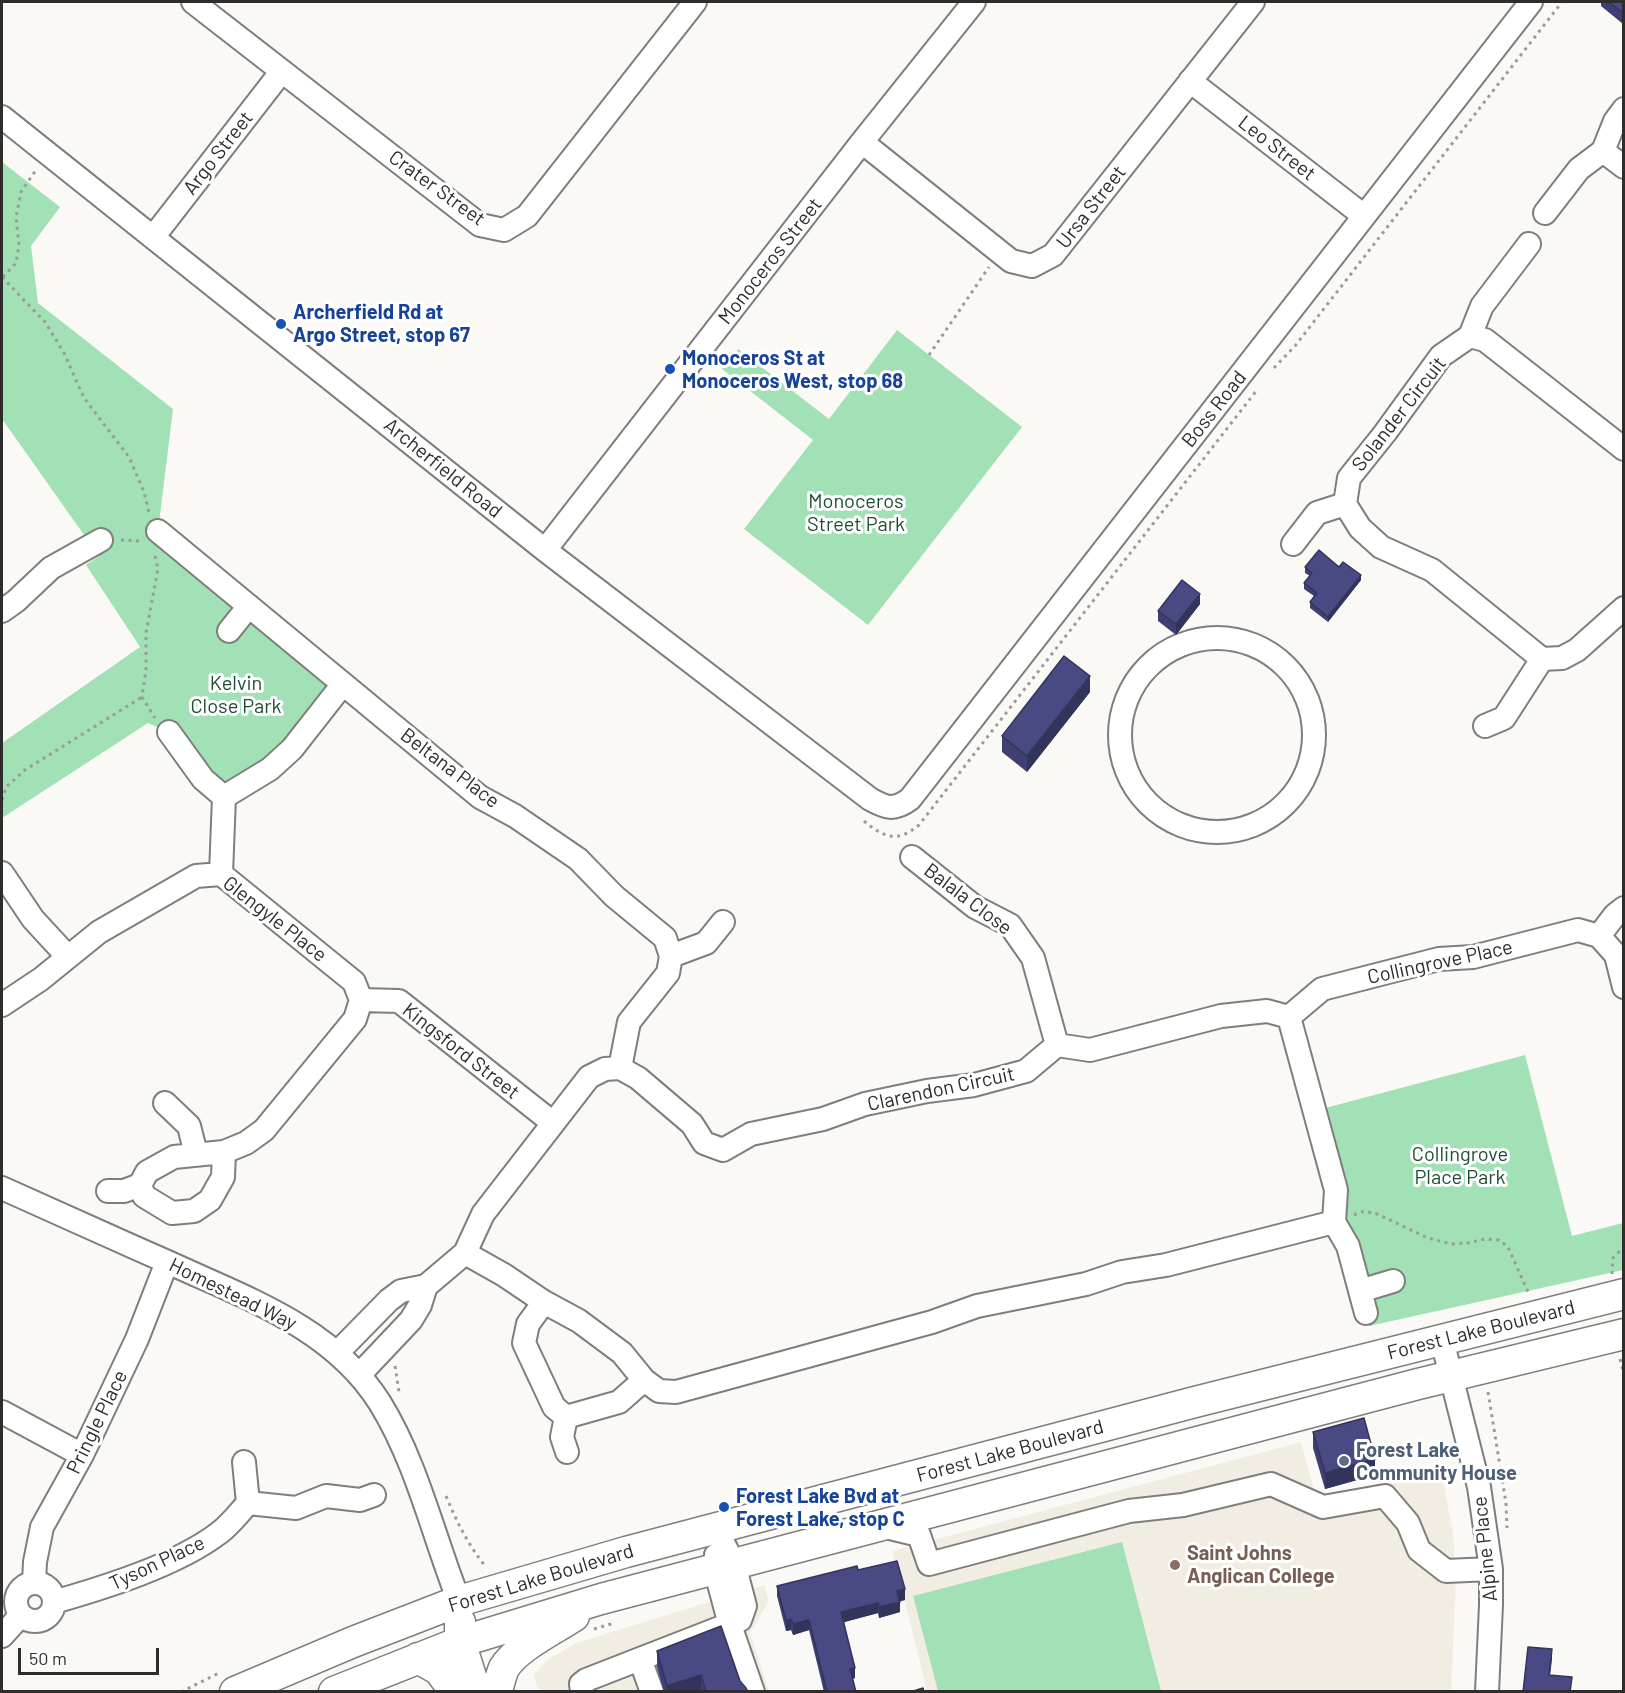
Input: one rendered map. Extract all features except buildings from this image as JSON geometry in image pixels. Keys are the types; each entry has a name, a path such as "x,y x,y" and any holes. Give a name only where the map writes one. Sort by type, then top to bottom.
{"main road":[{"name":"Forest Lake Boulevard","path":"235,1692 353,1642 459,1601 626,1552 1195,1402 1442,1340 1617,1286"},
{"name":"Forest Lake Boulevard","path":"334,1692 469,1639 601,1599 1451,1376 1622,1346"},
{"path":"497,1691 504,1669 511,1659 545,1634 601,1599"},
{"path":"459,1601 469,1639 476,1692"},
{"path":"469,1639 497,1691"},
{"path":"418,1658 439,1670 455,1692"}],"street":[{"name":"Crater Street","path":"193,2 480,225 504,230 527,216 695,2"},
{"name":"Monoceros Street","path":"546,550 862,142 974,2"},
{"name":"Ursa Street","path":"862,142 1011,261 1032,266 1053,255 1253,2"},
{"name":"Boss Road","path":"891,808 901,806 910,799 1531,2"},
{"name":"Argo Street","path":"154,236 282,71"},
{"name":"Leo Street","path":"1190,81 1364,216"},
{"path":"1545,213 1579,169 1603,151 1615,121 1623,109"},
{"name":"Archerfield Road","path":"2,117 42,162 154,236 546,550 870,799 891,808"},
{"path":"1603,151 1623,167"},
{"path":"1529,244 1482,306 1470,336 1485,340 1623,448"},
{"name":"Solander Circuit","path":"1345,504 1349,478 1441,356 1470,336"},
{"path":"1293,544 1317,513 1345,504 1360,528 1382,547 1432,570 1542,659 1562,658 1577,650 1623,608"},
{"name":"Beltana Place","path":"151,534 249,606 480,797 515,816 578,860 614,896 665,938 671,956"},
{"path":"2,611 51,568 100,540"},
{"path":"229,631 249,606"},
{"path":"1225,638 1235,640 1255,645 1282,662 1302,686 1313,715 1314,736 1314,746 1306,776 1289,802 1262,822 1231,832 1198,831 1167,819 1142,798 1126,769 1120,737 1125,704 1141,675 1165,653 1194,641 1225,638"},
{"path":"1485,726 1504,718 1542,659"},
{"path":"224,796 270,769 292,749 343,684"},
{"path":"169,732 203,779 224,796"},
{"path":"221,874 224,796"},
{"name":"Balala Close","path":"912,857 975,907 1010,926 1033,957 1057,1045"},
{"path":"2,873 33,919 68,957"},
{"name":"Glengyle Place","path":"2,1005 41,979 99,932 196,876 221,874 354,982 361,1000"},
{"path":"1623,908 1599,936 1616,955 1623,987"},
{"path":"338,1353 389,1300 401,1291 426,1286 465,1253 483,1214 589,1077 605,1069 620,1068 629,1022 668,973 671,956 706,943 723,922"},
{"name":"Collingrove Place","path":"1289,1017 1322,989 1438,959 1473,957 1578,930 1599,936"},
{"path":"108,1191 124,1191 140,1185 147,1172 174,1157 224,1152 246,1143 264,1130 355,1019 361,1000"},
{"name":"Kingsford Street","path":"361,1000 399,1001 553,1123"},
{"path":"1057,1045 1090,1050 1221,1016 1267,1011 1289,1017 1336,1190 1334,1222 1348,1246 1366,1313"},
{"name":"Clarendon Circuit","path":"620,1068 638,1078 692,1124 704,1143 723,1150 751,1134 823,1119 866,1104 927,1091 974,1085 1026,1071 1057,1045"},
{"path":"165,1103 189,1126 196,1154"},
{"path":"140,1185 144,1196 171,1213 194,1211 210,1200 223,1177 224,1152"},
{"name":"Homestead Way","path":"2,1188 283,1315 338,1353 380,1402 404,1446 459,1601"},
{"path":"465,1253 579,1321 622,1353 645,1380 659,1391 676,1392 933,1322 977,1306 1086,1284 1122,1272 1166,1265 1334,1222"},
{"name":"Pringle Place","path":"34,1582 35,1562 42,1527 82,1455 137,1340 167,1262"},
{"path":"1360,1291 1393,1281"},
{"path":"359,1375 411,1320 420,1305 426,1286"},
{"path":"544,1302 528,1324 524,1343 554,1407 566,1417"},
{"name":"Alpine Place","path":"1442,1340 1479,1487 1491,1569 1487,1692"},
{"path":"566,1417 619,1402 645,1380"},
{"path":"2,1412 82,1455"},
{"path":"566,1417 562,1437 567,1452"},
{"path":"244,1462 248,1503 296,1508 326,1496 360,1500 374,1495"},
{"path":"882,1526 919,1535 929,1564 1129,1511 1183,1505 1271,1484 1323,1507 1385,1496 1408,1523 1419,1550 1446,1571 1491,1569"},
{"name":"Tyson Place","path":"54,1602 100,1589 192,1551 221,1531 248,1503"},
{"path":"716,1529 725,1566 730,1625 753,1692"},
{"path":"34,1582 51,1590 54,1602 53,1609 45,1618 32,1620 21,1615 16,1602 18,1595 27,1584 34,1582"},
{"path":"2,1636 21,1615"},
{"path":"582,1692 581,1684 586,1680 730,1625"},
{"path":"640,1659 652,1692"}],"path":[{"path":"1271,371 1295,346 1562,2"},
{"path":"27,164 42,162"},
{"path":"42,162 44,177"},
{"path":"42,162 21,192 15,217 20,245 16,263 2,277 45,322 64,353 84,398 129,457 144,492 158,569 146,633 146,670 142,698 153,715 169,732"},
{"path":"929,355 1000,252"},
{"path":"860,818 872,828 892,837 909,833 919,825 1245,407 1260,384"},
{"path":"100,540 151,534"},
{"path":"2,800 6,787 25,771 142,698"},
{"path":"1334,1222 1364,1211 1377,1214 1428,1238 1451,1244 1485,1239 1499,1240 1508,1247 1530,1296"},
{"path":"1617,1286 1613,1258 1623,1247"},
{"path":"1622,1346 1623,1374"}],"shaded area":[{"name":"Saint Johns Anglican College","path":"1301,1442 1317,1500 1441,1469 1453,1534 1456,1579 1451,1691 927,1691 892,1551"},
{"path":"764,1585 769,1601 750,1633 769,1691 540,1691 536,1684 534,1675 547,1660 576,1643"}],"green space":[{"name":"Kelvin Close Park","path":"2,162 60,207 31,246 38,303 173,409 158,531 343,684 292,749 224,797 169,732 148,723 2,818 2,743 140,647 86,565 99,556 2,419"},
{"name":"Monoceros Street Park","path":"897,330 1022,427 868,625 744,529 813,440 722,369 738,349 829,419"},
{"name":"Collingrove Place Park","path":"1525,1055 1572,1236 1623,1223 1623,1270 1369,1326 1314,1111"},
{"path":"1122,1542 1161,1691 938,1691 913,1596"}],"place":[{"name":"Archerfield Rd at Argo Street, stop 67","path":"281,324"},
{"name":"Monoceros St at Monoceros West, stop 68","path":"670,369"},
{"name":"Forest Lake Community House","path":"1344,1461"},
{"name":"Forest Lake Bvd at Forest Lake, stop C","path":"724,1507"},
{"name":"Saint Johns Anglican College","path":"1175,1565"}]}
